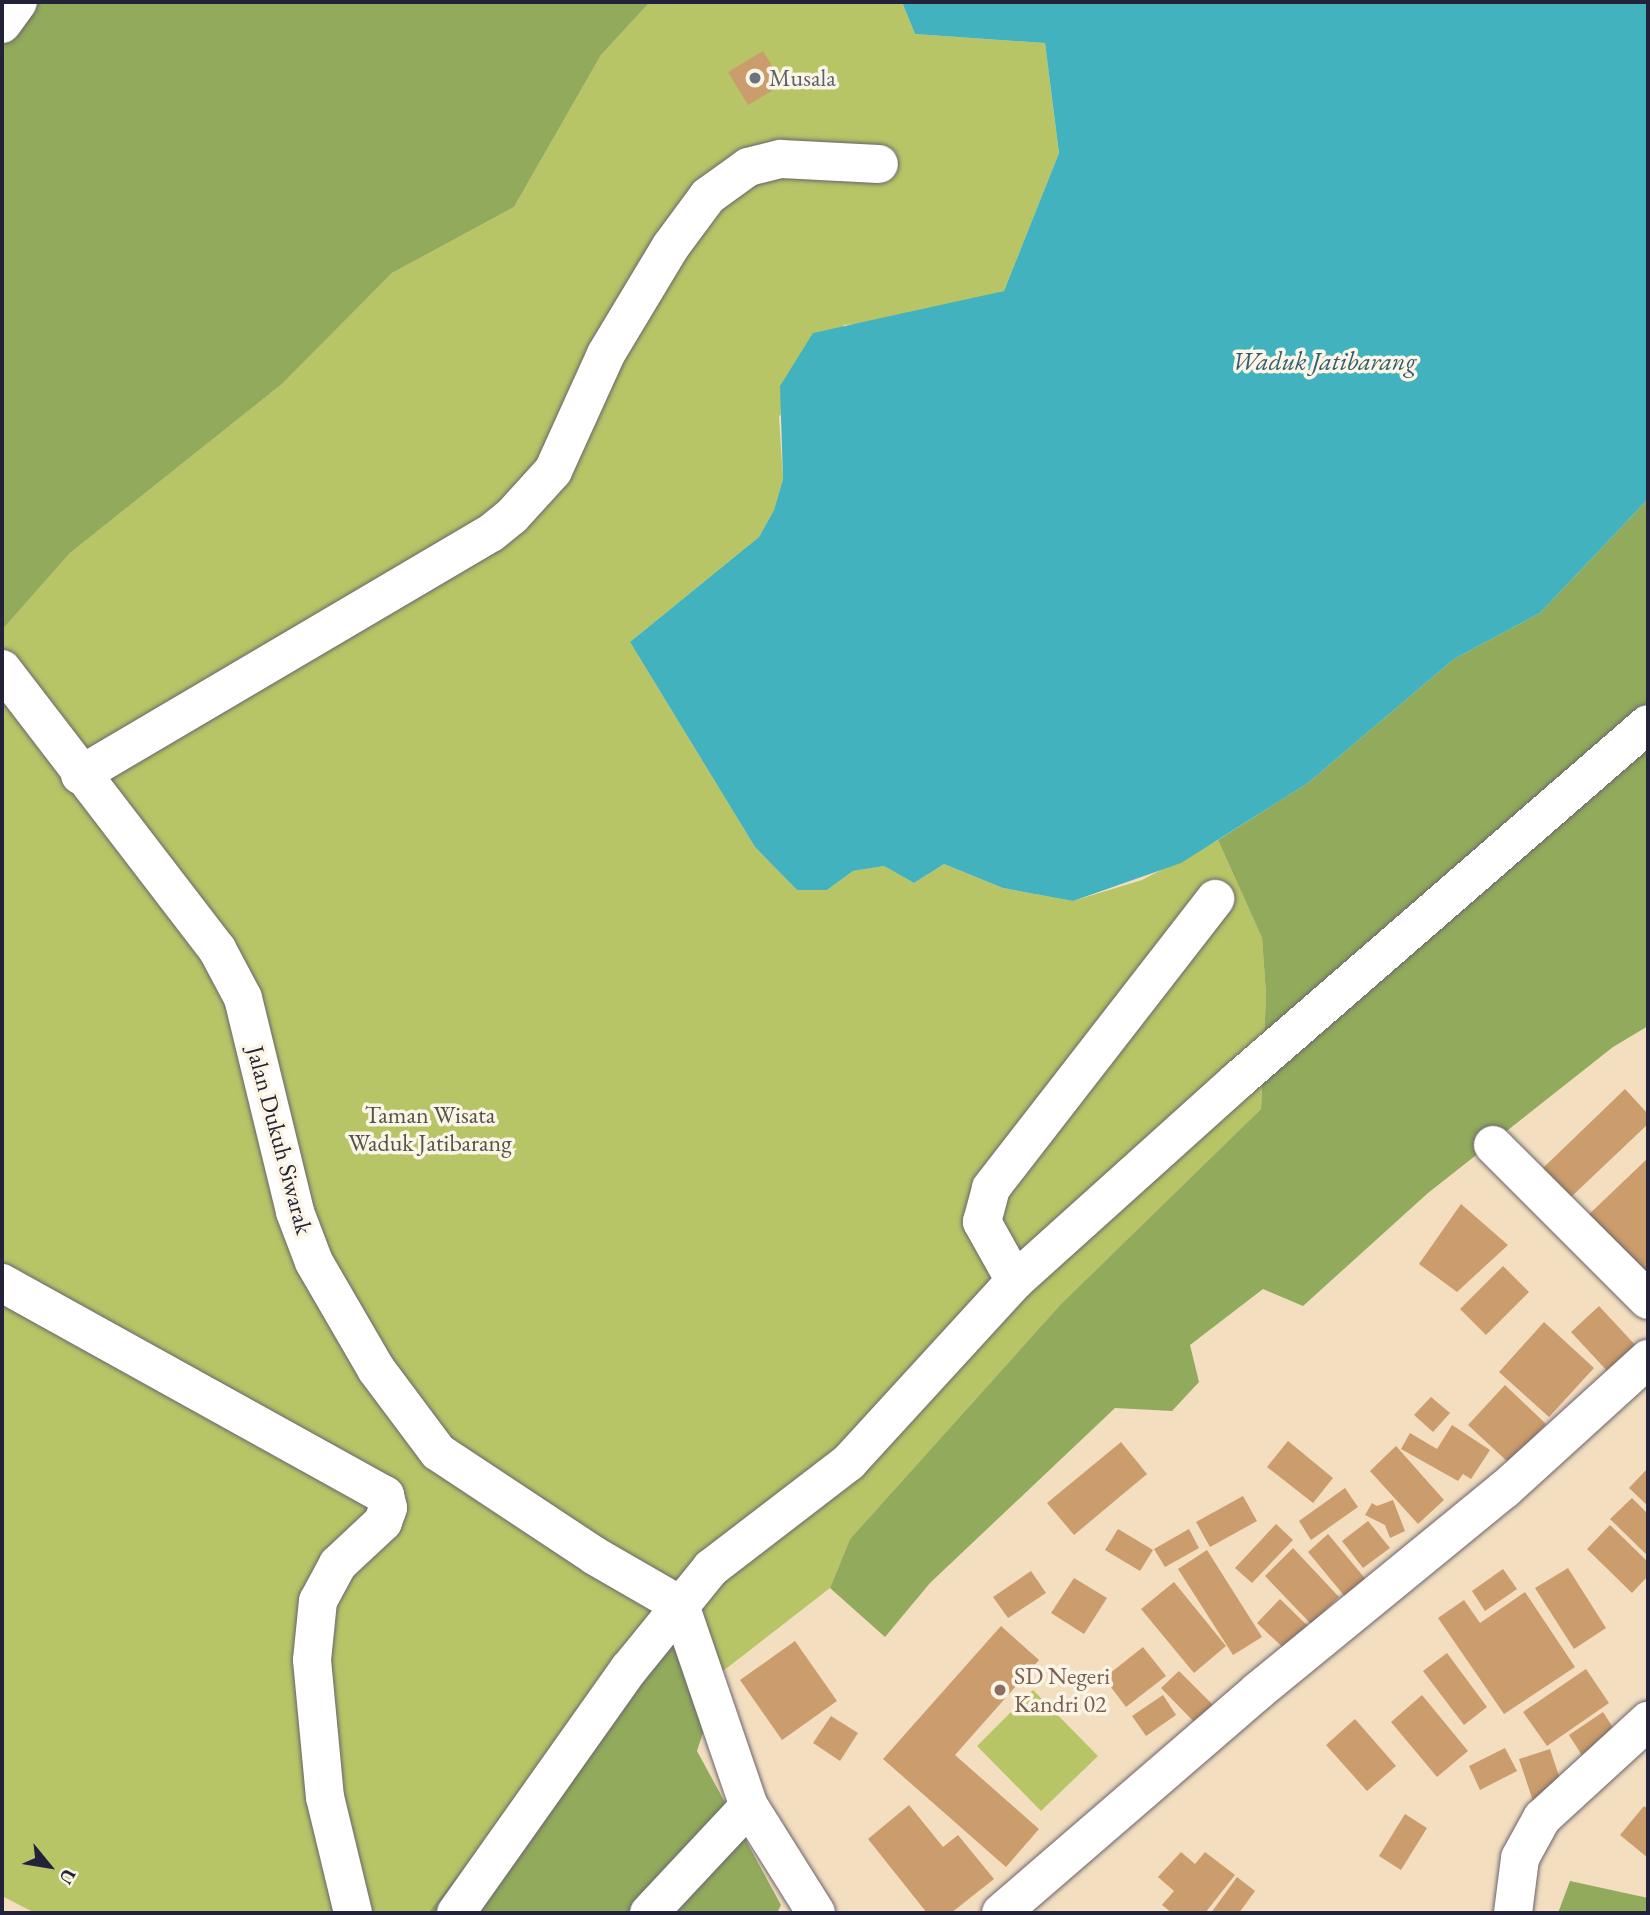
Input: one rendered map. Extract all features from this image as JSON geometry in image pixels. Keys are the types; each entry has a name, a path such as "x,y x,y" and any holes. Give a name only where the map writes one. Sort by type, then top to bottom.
{"street":[{"path":"2,24 18,2"},
{"path":"80,775 491,533 512,516 553,471 606,354 671,246 708,196 748,167 781,159 879,164"},
{"name":"Jalan Dukuh Siwarak","path":"2,669 80,775 217,949 243,998 295,1212 314,1262 376,1369 438,1452 595,1556 680,1605"},
{"path":"456,1913 680,1605 711,1568 849,1462 1015,1281 1278,1045 1648,724"},
{"path":"1015,1281 982,1222 991,1188 1215,899"},
{"path":"1493,1145 1648,1300"},
{"path":"2,1283 385,1495 388,1508 383,1522 338,1564 318,1601 312,1660 326,1797 353,1913"},
{"path":"1001,1913 1258,1691 1504,1490 1648,1359"},
{"path":"680,1605 749,1806 816,1913"},
{"path":"1513,1913 1520,1858 1542,1818 1648,1721"},
{"path":"649,1913 749,1806"}],"green space":[{"path":"2,2 650,2 601,55 514,207 392,273 282,384 70,553 2,630"},
{"name":"Taman Wisata Waduk Jatibarang","path":"650,2 902,2 915,34 1045,43 1059,153 1004,291 879,322 844,325 779,417 783,479 774,510 759,537 630,642 755,847 797,890 827,890 853,871 884,866 914,883 944,864 1003,888 1073,901 1142,880 1218,840 1262,938 1266,994 1261,1109 1061,1304 850,1539 830,1588 723,1671 645,1635 428,1913 35,1913 2,1896 2,630 70,553 282,384 392,273 514,207 601,55"},
{"path":"1648,499 1648,1026 1613,1047 1428,1193 1303,1306 1263,1289 1190,1345 1199,1382 1172,1411 1115,1408 930,1583 885,1637 830,1588 850,1539 1061,1304 1261,1109 1266,994 1262,938 1218,840 1308,783 1454,659 1540,613"},
{"path":"645,1635 723,1671 697,1751 781,1905 777,1913 428,1913"},
{"path":"1033,1690 1098,1756 1041,1811 977,1746"},
{"path":"1570,1881 1648,1898 1648,1913 1558,1913"}],"water":[{"name":"Waduk Jatibarang","path":"902,2 1648,2 1648,499 1540,613 1454,659 1308,783 1181,863 1073,901 1003,888 944,864 914,883 884,866 853,871 827,890 797,890 755,847 630,642 759,537 774,510 783,479 780,386 813,333 1004,291 1059,153 1045,43 915,34"}],"building":[{"name":"Musala","path":"763,51 783,84 748,105 728,72"},
{"path":"1625,1089 1648,1114 1648,1124 1570,1198 1542,1169"},
{"path":"1648,1158 1648,1292 1582,1221"},
{"path":"1461,1204 1508,1245 1457,1292 1419,1264"},
{"path":"1503,1266 1529,1292 1486,1335 1460,1309"},
{"path":"1599,1306 1638,1348 1610,1374 1571,1332"},
{"path":"1544,1322 1594,1368 1549,1417 1499,1372"},
{"path":"1505,1385 1546,1424 1509,1463 1468,1425"},
{"path":"1431,1397 1450,1413 1433,1432 1414,1415"},
{"path":"1452,1425 1490,1450 1471,1479 1463,1474 1458,1481 1401,1449 1410,1433 1437,1449"},
{"path":"1288,1441 1333,1478 1313,1503 1267,1467"},
{"path":"1121,1442 1147,1474 1074,1535 1047,1503"},
{"path":"1396,1446 1444,1500 1418,1524 1370,1471"},
{"path":"1648,1468 1648,1506 1629,1488"},
{"path":"1345,1488 1358,1507 1311,1540 1299,1521"},
{"path":"1243,1496 1257,1521 1210,1547 1196,1522"},
{"path":"1632,1498 1648,1514 1648,1556 1610,1519"},
{"path":"1393,1500 1405,1531 1390,1538 1385,1525 1365,1515 1372,1503 1377,1506"},
{"path":"1368,1521 1390,1548 1363,1568 1342,1541"},
{"path":"1276,1524 1293,1540 1252,1583 1235,1568"},
{"path":"1610,1525 1648,1562 1648,1576 1632,1593 1587,1549"},
{"path":"1118,1529 1153,1550 1140,1571 1105,1550"},
{"path":"1189,1529 1199,1548 1165,1567 1154,1549"},
{"path":"1328,1534 1368,1582 1347,1599 1308,1552"},
{"path":"1293,1548 1339,1597 1311,1624 1265,1576"},
{"path":"1207,1550 1262,1637 1233,1655 1178,1569"},
{"path":"1568,1568 1606,1628 1574,1649 1535,1588"},
{"path":"1503,1569 1517,1589 1485,1611 1472,1591"},
{"path":"1031,1571 1046,1593 1008,1618 993,1597"},
{"path":"1074,1578 1107,1598 1084,1634 1051,1613"},
{"path":"1174,1582 1226,1646 1194,1673 1141,1609"},
{"path":"1525,1592 1575,1667 1504,1714 1438,1618 1464,1600 1480,1623"},
{"path":"1280,1599 1315,1633 1292,1656 1257,1623"},
{"path":"1001,1626 1039,1660 955,1755 1039,1829 1006,1867 883,1759"},
{"path":"795,1641 837,1701 782,1740 740,1680"},
{"path":"1143,1647 1166,1676 1126,1707 1104,1678"},
{"path":"1447,1653 1487,1707 1464,1725 1423,1671"},
{"path":"1586,1669 1609,1703 1547,1746 1523,1712"},
{"path":"1179,1671 1220,1712 1202,1730 1161,1688"},
{"path":"1163,1695 1176,1715 1146,1736 1132,1716"},
{"path":"1422,1695 1468,1751 1437,1777 1391,1722"},
{"path":"1603,1712 1619,1737 1585,1760 1569,1735"},
{"path":"831,1716 858,1733 840,1761 813,1743"},
{"path":"1355,1719 1396,1766 1367,1791 1326,1745"},
{"path":"1505,1748 1517,1771 1480,1790 1469,1766"},
{"path":"1550,1749 1565,1794 1534,1804 1519,1759"},
{"path":"909,1805 943,1847 958,1835 994,1879 951,1913 927,1913 868,1839"},
{"path":"1644,1806 1648,1809 1648,1858 1620,1835"},
{"path":"1405,1814 1427,1828 1401,1870 1379,1856"},
{"path":"1181,1852 1195,1864 1205,1852 1235,1875 1205,1913 1172,1913 1162,1905 1174,1891 1158,1877"},
{"path":"1237,1877 1255,1891 1239,1913 1211,1913"}],"place":[{"name":"Musala","path":"755,78"},
{"name":"SD Negeri Kandri 02","path":"1000,1690"}]}
